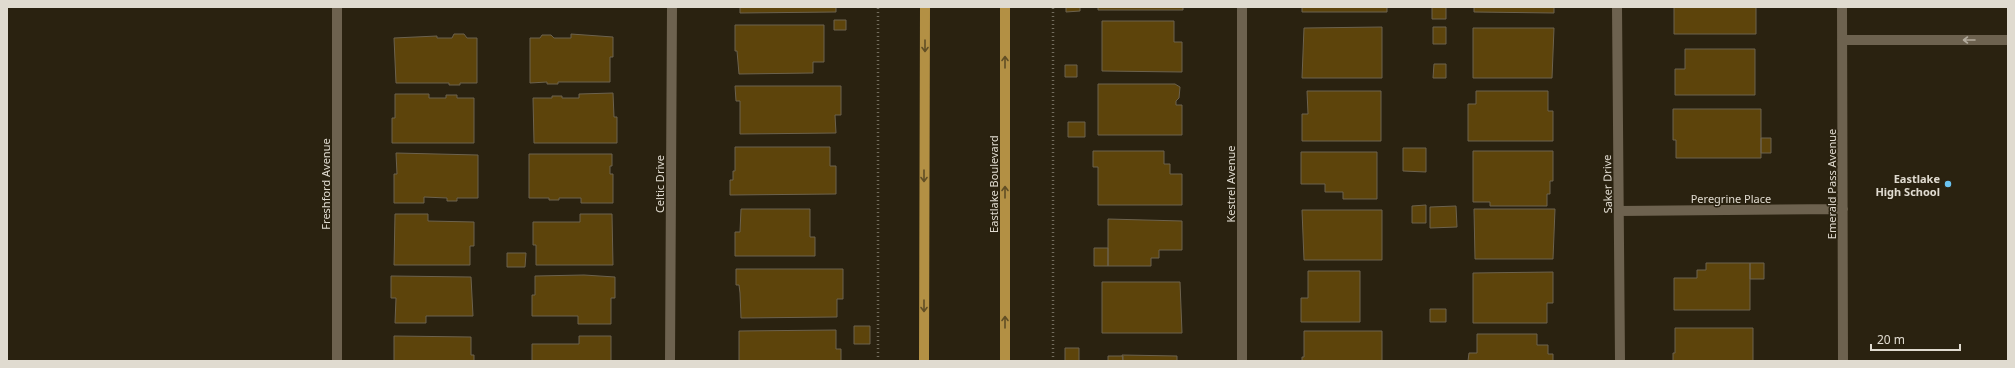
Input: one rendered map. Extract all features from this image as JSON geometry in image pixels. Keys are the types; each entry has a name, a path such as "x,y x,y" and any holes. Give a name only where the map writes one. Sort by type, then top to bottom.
{"main road":[{"path":"924,361 925,7"},
{"name":"Eastlake Boulevard","path":"1005,7 1005,361"}],"street":[{"name":"Freshford Avenue","path":"337,7 337,361"},
{"name":"Celtic Drive","path":"670,361 672,7"},
{"name":"Kestrel Avenue","path":"1242,7 1242,361"},
{"name":"Saker Drive","path":"1617,7 1620,361"},
{"name":"Emerald Pass Avenue","path":"1842,7 1843,361"},
{"path":"1842,40 2008,40"},
{"name":"Peregrine Place","path":"1619,211 1843,209"}],"path":[{"path":"878,7 878,361"},
{"path":"1052,361 1053,7"}],"building":[{"path":"740,7 836,7 836,12 740,13"},
{"path":"1066,7 1080,7 1080,11 1066,12"},
{"path":"1098,7 1183,7 1183,10 1098,10"},
{"path":"1302,7 1387,7 1387,12 1302,12"},
{"path":"1432,7 1446,7 1446,19 1432,19"},
{"path":"1474,7 1554,7 1554,13 1474,12"},
{"path":"1674,7 1756,7 1756,34 1674,34"},
{"path":"834,20 846,20 846,30 834,30"},
{"path":"1102,21 1174,21 1174,42 1182,42 1182,72 1102,71"},
{"path":"735,25 824,25 824,62 813,62 813,73 739,74 737,51 735,51"},
{"path":"1382,27 1382,78 1302,78 1304,28"},
{"path":"1433,27 1446,27 1446,44 1433,44"},
{"path":"1473,28 1554,28 1552,78 1473,78"},
{"path":"454,34 464,34 467,38 477,38 477,83 460,83 460,85 449,85 449,83 396,83 394,38 437,36 437,38 452,38"},
{"path":"571,34 613,37 613,57 610,57 610,82 558,82 558,84 547,84 547,82 530,83 530,38 540,38 542,35 551,35 554,38 571,38"},
{"path":"1685,49 1755,49 1755,95 1675,95 1675,69 1685,69"},
{"path":"1434,64 1446,64 1446,78 1433,78"},
{"path":"1065,65 1077,65 1077,77 1065,77"},
{"path":"1098,84 1175,84 1180,87 1179,98 1176,101 1176,105 1182,105 1182,135 1098,135"},
{"path":"735,86 841,86 841,115 835,115 836,133 740,134 740,101 736,101"},
{"path":"1307,91 1381,91 1381,141 1302,141 1302,114 1308,114"},
{"path":"1476,91 1548,91 1548,111 1553,111 1553,141 1468,141 1468,104 1476,104"},
{"path":"613,93 614,117 617,117 617,143 534,143 533,98 552,98 552,96 562,96 562,98 579,98 579,94"},
{"path":"395,94 429,94 429,98 446,98 446,95 457,95 457,98 474,98 474,143 392,143 392,118 395,118"},
{"path":"1673,109 1761,109 1761,158 1676,158 1676,140 1673,140"},
{"path":"1068,122 1085,122 1085,137 1068,137"},
{"path":"1761,138 1771,138 1771,153 1761,153"},
{"path":"735,147 830,147 830,166 836,166 836,194 730,195 730,180 733,180 733,171 735,171"},
{"path":"1403,148 1426,148 1426,172 1403,171"},
{"path":"1093,151 1164,151 1164,164 1170,164 1170,174 1182,174 1182,205 1098,205 1098,167 1093,167"},
{"path":"1473,151 1553,151 1553,181 1550,181 1550,194 1547,194 1547,206 1490,206 1490,202 1473,202"},
{"path":"1301,152 1377,152 1377,199 1343,199 1343,192 1325,192 1325,184 1301,184"},
{"path":"396,153 478,155 478,198 457,198 457,201 447,201 447,198 424,197 424,203 394,203 394,174 397,174"},
{"path":"529,154 612,154 610,174 613,174 613,203 581,203 581,198 559,198 559,200 549,200 549,198 529,198"},
{"path":"1426,205 1426,223 1412,223 1412,206"},
{"path":"1456,206 1457,227 1430,228 1430,207"},
{"path":"741,209 810,209 810,237 815,237 815,256 735,256 735,232 740,232"},
{"path":"1474,209 1555,209 1553,259 1475,259"},
{"path":"1302,210 1382,210 1382,260 1304,260"},
{"path":"395,214 428,214 428,221 474,222 474,246 470,246 470,265 394,265"},
{"path":"580,214 612,214 613,265 536,265 536,245 533,245 533,222 580,222"},
{"path":"1108,219 1182,221 1182,250 1159,250 1159,258 1151,258 1151,266 1108,266"},
{"path":"1094,248 1108,248 1108,266 1094,266"},
{"path":"507,253 526,253 525,267 507,267"},
{"path":"1706,263 1750,263 1750,310 1674,310 1674,278 1697,278 1697,270 1706,270"},
{"path":"1750,263 1764,263 1764,279 1750,279"},
{"path":"736,269 843,269 843,299 837,299 837,317 741,318 739,285 736,285"},
{"path":"1308,271 1360,271 1360,322 1301,322 1301,298 1308,298"},
{"path":"1553,272 1553,303 1547,303 1547,323 1473,323 1473,273"},
{"path":"584,275 615,277 615,298 611,298 611,324 578,324 578,316 532,316 532,295 535,295 535,276"},
{"path":"391,276 471,277 473,316 426,316 426,323 395,323 396,298 391,298"},
{"path":"1102,282 1180,282 1182,333 1102,333"},
{"path":"1430,309 1446,309 1446,322 1430,322"},
{"path":"854,326 870,326 870,344 854,344"},
{"path":"1675,328 1753,328 1753,361 1673,361 1673,353 1675,353"},
{"path":"836,330 836,349 841,349 841,361 739,361 739,331"},
{"path":"1304,331 1382,331 1382,361 1302,361 1302,357 1304,357"},
{"path":"1477,334 1537,334 1537,345 1548,345 1548,354 1553,354 1553,361 1468,361 1469,353 1477,353"},
{"path":"394,336 471,337 471,355 474,355 474,361 394,361"},
{"path":"579,336 611,336 611,361 532,361 532,344 579,344"},
{"path":"1065,348 1079,348 1079,361 1065,361"},
{"path":"1122,355 1177,356 1177,361 1123,361"},
{"path":"1108,356 1123,356 1123,361 1108,361"}],"place":[{"name":"Eastlake High School","path":"1948,184"}]}
